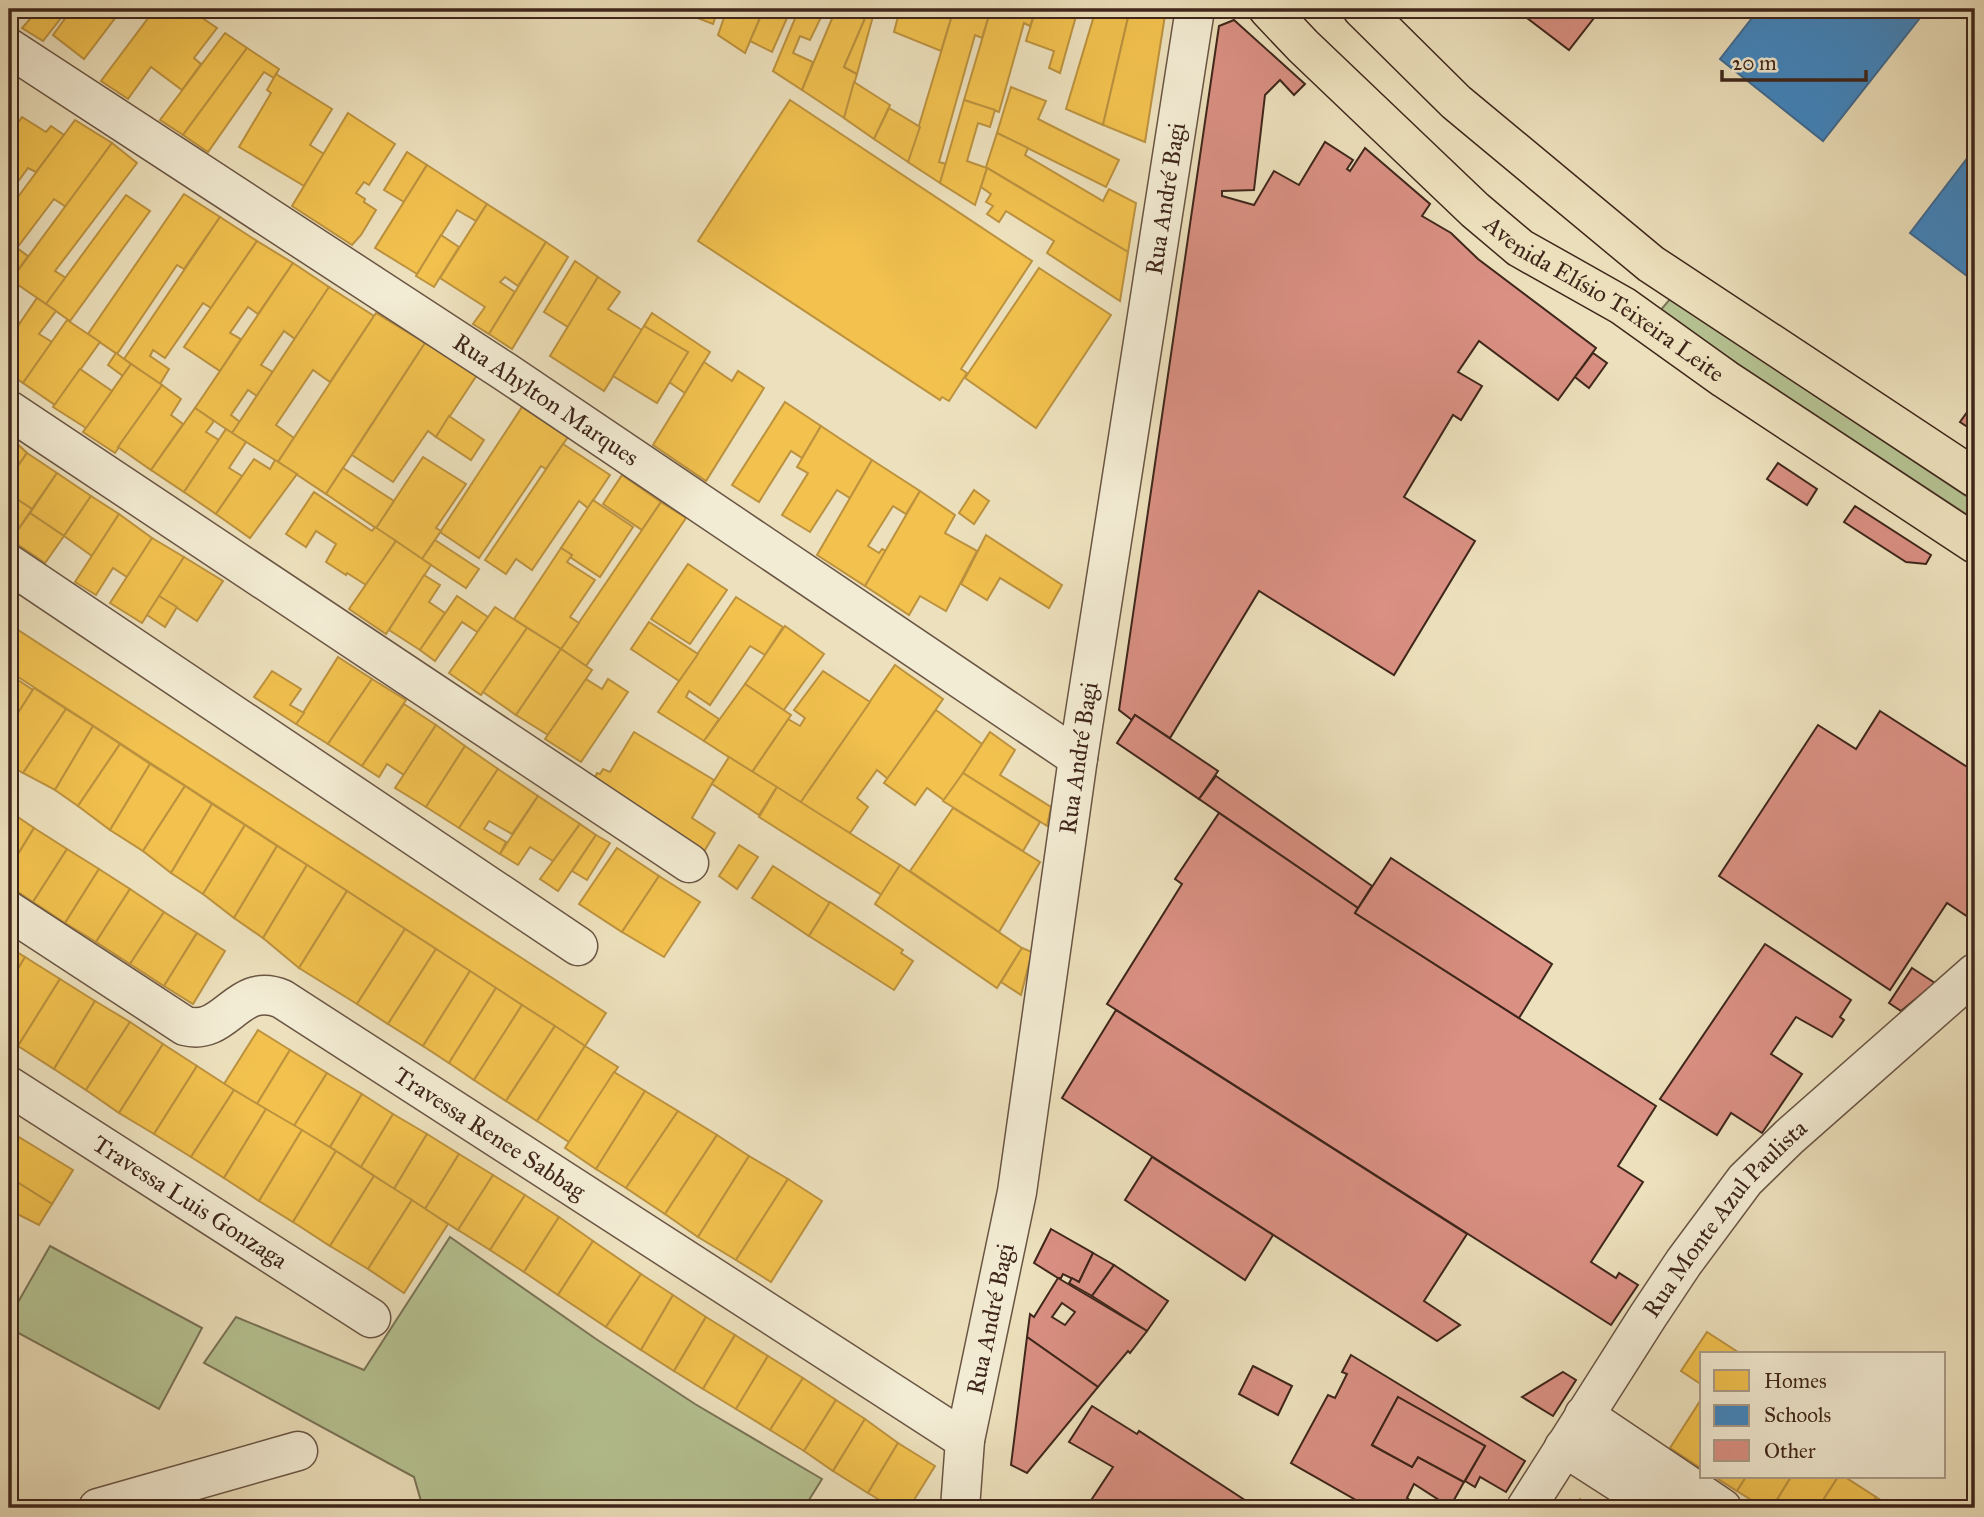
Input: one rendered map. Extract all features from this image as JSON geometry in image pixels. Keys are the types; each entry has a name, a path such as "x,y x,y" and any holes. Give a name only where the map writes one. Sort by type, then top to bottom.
{"main road":[{"name":"Avenida Elísio Teixeira Leite","path":"1268,9 1303,46 1475,210 1520,248 1623,306 1725,379 1975,544"},
{"path":"1362,9 1457,102 1651,264 1975,478"}],"street":[{"name":"Rua André Bagi","path":"960,1508 965,1440 1017,1192 1078,758 1195,9"},
{"name":"Rua Ahylton Marques","path":"9,48 504,372 1078,758"},
{"path":"9,410 689,863"},
{"path":"9,564 578,946"},
{"name":"Travessa Renee Sabbag","path":"9,911 186,1026 196,1028 213,1025 245,999 254,996 273,995 282,999 965,1440"},
{"name":"Rua Monte Azul Paulista","path":"1525,1508 1684,1262 1745,1180 1789,1137 1975,973"},
{"name":"Travessa Luis Gonzaga","path":"9,1086 371,1318"},
{"path":"1584,1415 1722,1508"},
{"path":"1564,1447 1659,1508"},
{"path":"98,1508 298,1451"}],"green space":[{"path":"1670,299 1975,502 1975,520 1659,312"},
{"path":"450,1237 695,1404 822,1479 804,1508 423,1508 414,1477 204,1363 236,1317 364,1370"},
{"path":"50,1246 202,1328 159,1409 9,1328 9,1318"}],"building: Homes":[{"path":"19,9 68,9 43,41 22,28 31,18"},
{"path":"72,9 122,9 84,59 53,35"},
{"path":"155,9 189,9 217,28 194,58 201,64 182,90 151,67 128,99 101,81"},
{"path":"695,9 718,9 713,24 692,16"},
{"path":"727,9 738,9 752,15 755,9 764,9 745,53 718,35"},
{"path":"764,9 791,9 772,52 750,41"},
{"path":"799,9 836,9 832,17 823,13 810,40 800,36 793,53 813,62 802,90 773,71"},
{"path":"836,9 869,9 844,67 857,74 844,118 802,90"},
{"path":"869,9 875,9 857,74 844,67"},
{"path":"900,9 954,9 941,51 894,32"},
{"path":"954,9 991,9 982,38 975,35 939,162 946,164 940,183 908,162"},
{"path":"991,9 1036,9 1030,26 1024,23 999,112 964,100"},
{"path":"1036,9 1078,9 1060,73 1049,68 1054,51 1026,41"},
{"path":"1096,9 1130,9 1103,125 1066,109"},
{"path":"1130,9 1166,9 1145,142 1103,125"},
{"path":"225,33 247,48 183,135 160,120"},
{"path":"247,48 279,69 274,78 264,72 208,152 183,135"},
{"path":"276,74 332,109 310,145 324,154 304,186 239,147 271,93 267,90"},
{"path":"854,82 890,105 874,139 844,118"},
{"path":"1011,87 1046,101 1038,119 1119,160 1106,187 997,133"},
{"path":"790,100 1032,261 961,369 967,373 949,401 942,397 940,400 698,241"},
{"path":"964,100 995,110 990,127 978,123 967,161 987,168 975,205 940,183"},
{"path":"889,108 920,127 908,162 874,139"},
{"path":"348,113 395,144 369,185 364,182 356,193 376,210 352,245 292,206"},
{"path":"22,117 46,132 51,126 64,135 36,172 28,168 9,194 9,136"},
{"path":"75,120 112,143 66,207 54,199 17,248 28,256 11,280 9,209"},
{"path":"997,133 1028,148 1025,155 1103,201 1109,189 1136,203 1128,252 986,167"},
{"path":"112,143 137,163 55,271 66,278 46,304 11,280"},
{"path":"407,152 427,165 404,202 384,190"},
{"path":"427,165 487,204 476,221 457,210 417,274 375,248"},
{"path":"987,168 1128,252 1120,301 1047,253 1054,241 1006,211 999,222 987,214 993,206 986,202 991,194 981,187"},
{"path":"184,194 220,217 184,269 177,265 117,354 88,334"},
{"path":"126,195 150,211 70,321 46,304"},
{"path":"487,204 546,242 518,286 505,277 500,282 515,292 489,334 473,324 485,307 440,278"},
{"path":"220,217 257,241 211,308 203,303 165,358 153,350 150,356 169,369 160,384 124,359"},
{"path":"441,235 459,247 434,287 416,276"},
{"path":"257,241 293,263 258,314 248,307 230,333 241,339 220,371 184,347"},
{"path":"546,242 568,257 512,349 489,334"},
{"path":"575,261 598,277 568,327 544,312"},
{"path":"293,263 329,287 295,339 284,331 261,365 273,372 257,396 248,390 231,415 240,422 232,433 195,408"},
{"path":"1039,268 1111,315 1036,428 965,378"},
{"path":"598,277 620,292 608,309 642,330 604,391 550,356"},
{"path":"329,287 374,316 330,382 313,370 276,425 294,438 278,462 232,433"},
{"path":"37,298 56,311 39,334 52,342 23,383 9,373 9,339"},
{"path":"376,313 425,343 326,494 278,462"},
{"path":"652,313 710,352 685,393 669,382 688,352 644,326"},
{"path":"9,316 20,323 9,339"},
{"path":"67,320 100,342 55,405 23,383"},
{"path":"644,326 688,352 657,403 613,376"},
{"path":"425,343 477,375 436,437 428,431 393,482 352,455"},
{"path":"116,353 131,364 123,376 108,365"},
{"path":"704,362 732,381 738,371 764,388 706,481 653,445"},
{"path":"131,364 162,385 115,453 83,432"},
{"path":"80,369 112,391 86,428 53,407"},
{"path":"162,385 181,399 171,415 183,424 151,470 118,447"},
{"path":"785,402 821,426 802,458 791,451 759,502 732,485"},
{"path":"522,407 568,437 546,469 541,466 479,558 440,532"},
{"path":"195,408 214,421 206,432 219,440 184,492 151,470"},
{"path":"449,416 484,440 471,460 436,437"},
{"path":"821,426 872,460 850,498 837,490 810,532 782,515 808,473 797,467"},
{"path":"226,429 246,442 229,468 242,476 216,514 184,492"},
{"path":"9,436 27,453 9,479"},
{"path":"563,444 610,475 588,508 579,501 532,570 516,559 506,574 485,560"},
{"path":"27,453 57,473 32,509 9,494 9,479"},
{"path":"423,457 466,484 436,528 441,531 422,559 376,528"},
{"path":"254,459 270,469 275,460 297,474 250,538 216,514"},
{"path":"872,460 920,491 906,514 893,506 868,546 879,553 882,549 886,551 865,586 817,555"},
{"path":"343,468 394,501 376,528 326,494"},
{"path":"57,473 91,496 64,536 30,513"},
{"path":"622,475 661,502 642,530 603,504"},
{"path":"974,490 989,501 974,524 959,513"},
{"path":"920,491 955,515 945,533 977,551 946,611 920,596 909,615 865,586"},
{"path":"314,492 372,531 375,527 396,541 366,585 326,562 336,544 316,531 306,547 286,534"},
{"path":"9,494 32,509 11,540 9,539"},
{"path":"91,496 119,514 92,556 64,536"},
{"path":"593,500 633,527 600,577 561,548"},
{"path":"661,502 686,518 586,666 561,649"},
{"path":"30,513 64,536 45,563 11,540"},
{"path":"119,514 152,538 127,577 113,568 96,595 75,582"},
{"path":"986,535 1062,585 1049,608 1000,578 987,600 961,584"},
{"path":"152,538 184,557 142,623 110,603"},
{"path":"435,540 479,569 466,588 422,559"},
{"path":"396,541 431,565 386,634 349,609"},
{"path":"561,548 572,555 567,562 595,580 570,617 579,623 561,649 514,619"},
{"path":"184,557 223,581 197,621 159,596"},
{"path":"688,564 727,590 690,644 651,619"},
{"path":"424,575 440,585 429,602 445,613 420,650 389,630"},
{"path":"159,596 177,607 165,627 147,615"},
{"path":"457,596 488,617 477,632 462,622 435,661 420,650"},
{"path":"736,597 783,627 765,655 750,646 710,705 689,691 686,697 719,719 704,741 658,712"},
{"path":"495,607 527,628 481,695 449,673"},
{"path":"649,622 698,654 679,681 631,649"},
{"path":"9,624 606,1013 585,1046 9,671"},
{"path":"785,626 824,654 783,711 745,684"},
{"path":"527,628 561,649 516,715 483,692"},
{"path":"561,649 592,670 548,735 516,715"},
{"path":"338,657 372,679 328,744 296,724"},
{"path":"895,665 943,699 888,779 877,770 857,798 868,807 850,833 800,803"},
{"path":"272,671 301,689 290,705 304,713 296,724 254,697"},
{"path":"823,671 870,702 800,803 752,772 788,719 800,726 805,718 794,710"},
{"path":"9,674 33,690 9,727"},
{"path":"372,679 406,700 362,766 328,744"},
{"path":"586,679 602,689 608,679 628,692 581,762 545,739"},
{"path":"745,684 791,715 752,772 704,741"},
{"path":"34,688 66,709 23,773 9,765 9,727"},
{"path":"404,704 436,725 404,775 387,764 379,777 362,766"},
{"path":"66,709 93,726 55,790 23,773"},
{"path":"936,710 982,744 945,801 927,788 915,805 884,783"},
{"path":"436,725 465,746 426,807 395,788"},
{"path":"93,726 120,744 78,806 55,790"},
{"path":"634,732 714,780 692,818 715,833 699,860 589,789 597,773 600,774 603,769 610,772"},
{"path":"990,732 1015,750 1000,775 1051,807 1047,826 963,773"},
{"path":"120,744 150,764 110,830 78,806"},
{"path":"465,746 498,769 459,828 426,807"},
{"path":"729,757 777,787 759,815 712,784"},
{"path":"150,764 185,786 143,851 110,830"},
{"path":"498,769 538,796 512,834 489,821 484,829 506,842 500,854 459,828"},
{"path":"963,773 1040,822 1023,851 943,801"},
{"path":"185,786 212,804 171,873 143,851"},
{"path":"777,787 900,865 882,895 759,817"},
{"path":"538,796 580,824 553,861 530,847 518,865 500,854"},
{"path":"212,804 245,825 203,894 171,873"},
{"path":"953,808 1040,862 999,932 910,871"},
{"path":"9,811 34,828 9,869"},
{"path":"580,824 596,835 558,891 540,879"},
{"path":"245,825 277,846 234,918 203,894"},
{"path":"34,828 67,849 33,902 9,886 9,869"},
{"path":"596,835 610,843 587,880 572,871"},
{"path":"739,845 758,857 737,889 719,876"},
{"path":"277,846 307,865 263,938 234,918"},
{"path":"617,848 659,876 622,932 579,904"},
{"path":"67,849 99,869 65,923 33,902"},
{"path":"307,865 347,891 299,968 263,938"},
{"path":"900,865 1022,948 997,988 875,904"},
{"path":"773,866 830,903 809,936 752,898"},
{"path":"99,869 130,889 96,942 65,923"},
{"path":"659,876 700,902 664,957 622,932"},
{"path":"130,889 164,912 130,964 96,942"},
{"path":"347,891 405,929 357,1004 299,968"},
{"path":"830,902 903,950 901,953 913,961 894,990 809,936"},
{"path":"164,912 197,933 164,986 130,964"},
{"path":"405,929 436,949 388,1024 357,1004"},
{"path":"197,933 225,951 193,1004 164,986"},
{"path":"9,947 25,957 9,984"},
{"path":"1022,948 1032,952 1021,995 1001,982"},
{"path":"436,949 470,971 423,1046 388,1024"},
{"path":"25,957 60,979 18,1046 9,1041 9,984"},
{"path":"470,971 496,988 449,1063 423,1046"},
{"path":"60,979 95,1001 54,1069 18,1046"},
{"path":"496,988 522,1005 474,1080 449,1063"},
{"path":"95,1001 130,1022 86,1090 54,1069"},
{"path":"522,1005 555,1026 506,1101 474,1080"},
{"path":"130,1022 163,1044 119,1113 86,1090"},
{"path":"555,1026 585,1046 537,1121 506,1101"},
{"path":"258,1030 290,1050 257,1104 224,1084"},
{"path":"163,1044 197,1066 154,1134 119,1113"},
{"path":"585,1046 618,1067 569,1142 537,1121"},
{"path":"290,1050 327,1073 294,1126 257,1104"},
{"path":"197,1066 234,1090 191,1157 154,1134"},
{"path":"614,1072 645,1091 596,1169 565,1148"},
{"path":"327,1073 362,1094 330,1147 294,1126"},
{"path":"234,1090 266,1109 224,1178 191,1157"},
{"path":"645,1091 678,1111 626,1188 596,1169"},
{"path":"362,1094 393,1114 361,1167 330,1147"},
{"path":"266,1109 302,1130 259,1201 224,1178"},
{"path":"678,1111 717,1135 665,1214 626,1188"},
{"path":"393,1114 427,1134 394,1189 361,1167"},
{"path":"302,1130 336,1151 293,1222 259,1201"},
{"path":"9,1131 73,1170 52,1204 9,1177"},
{"path":"427,1134 459,1154 425,1209 394,1189"},
{"path":"717,1135 749,1156 698,1237 665,1214"},
{"path":"336,1151 374,1176 330,1246 293,1222"},
{"path":"459,1154 493,1175 458,1230 425,1209"},
{"path":"749,1156 788,1179 736,1260 698,1237"},
{"path":"493,1175 525,1195 490,1250 458,1230"},
{"path":"374,1176 412,1200 368,1269 330,1246"},
{"path":"9,1177 52,1204 39,1225 9,1210"},
{"path":"788,1179 822,1201 771,1282 736,1260"},
{"path":"525,1195 559,1217 524,1272 490,1250"},
{"path":"412,1200 448,1224 404,1293 368,1269"},
{"path":"559,1217 593,1241 558,1295 524,1272"},
{"path":"593,1241 641,1274 606,1327 558,1295"},
{"path":"641,1274 673,1295 641,1350 606,1327"},
{"path":"673,1295 706,1317 674,1371 641,1350"},
{"path":"706,1317 735,1335 703,1389 674,1371"},
{"path":"1707,1332 1738,1352 1700,1352 1700,1384 1681,1371"},
{"path":"735,1335 768,1356 736,1409 703,1389"},
{"path":"768,1356 803,1378 770,1430 736,1409"},
{"path":"803,1378 836,1400 804,1451 770,1430"},
{"path":"836,1400 865,1419 833,1471 804,1451"},
{"path":"1700,1401 1700,1468 1670,1448"},
{"path":"865,1419 898,1443 868,1493 833,1471"},
{"path":"898,1443 935,1466 909,1508 893,1508 868,1493"},
{"path":"1717,1478 1745,1478 1737,1491"},
{"path":"1745,1478 1790,1478 1772,1508 1764,1508 1737,1491"},
{"path":"1790,1478 1837,1478 1818,1508 1772,1508"},
{"path":"1837,1478 1847,1478 1876,1497 1869,1508 1818,1508"},
{"path":"1876,1497 1893,1508 1869,1508"},
{"path":"1580,1499 1595,1508 1574,1508"}],"building: Schools":[{"path":"1759,9 1927,9 1823,141 1720,59"},
{"path":"1975,148 1975,282 1910,233"}],"building: Other":[{"path":"1515,9 1601,9 1569,50"},
{"path":"1234,20 1305,84 1294,95 1280,80 1265,95 1254,190 1222,191 1222,196 1254,205 1274,171 1299,185 1325,142 1353,160 1347,169 1350,171 1365,148 1430,204 1422,216 1451,233 1478,259 1596,348 1558,400 1479,341 1458,372 1482,386 1461,420 1453,415 1404,497 1475,541 1394,675 1259,591 1170,738 1135,715 1132,720 1119,710 1219,26"},
{"path":"1593,353 1607,363 1589,388 1575,377"},
{"path":"1975,401 1975,432 1960,422"},
{"path":"1778,463 1817,489 1807,505 1767,479"},
{"path":"1855,506 1931,555 1926,564 1906,562 1844,522"},
{"path":"1880,711 1975,772 1975,915 1971,919 1947,903 1890,990 1719,876 1818,725 1856,749"},
{"path":"1135,715 1218,771 1199,799 1117,743"},
{"path":"1216,776 1372,886 1358,908 1199,799"},
{"path":"1219,813 1358,908 1355,913 1656,1106 1618,1166 1643,1182 1591,1262 1616,1278 1619,1273 1638,1285 1611,1325 1107,1004 1182,884 1175,879"},
{"path":"1391,858 1552,964 1519,1018 1355,913"},
{"path":"1765,944 1851,1000 1840,1017 1844,1020 1832,1037 1796,1017 1771,1054 1802,1074 1762,1133 1731,1113 1717,1135 1660,1099"},
{"path":"1912,968 1935,983 1901,1011 1889,1003"},
{"path":"1116,1010 1467,1234 1424,1301 1460,1325 1437,1341 1062,1098"},
{"path":"1152,1157 1273,1235 1245,1280 1125,1200"},
{"path":"1051,1229 1093,1253 1079,1282 1063,1274 1058,1278 1034,1263"},
{"path":"1093,1253 1114,1265 1092,1296 1069,1283 1072,1278 1079,1282"},
{"path":"1114,1265 1168,1301 1147,1331 1092,1296"},
{"path":"1058,1278 1147,1331 1098,1387 1027,1337 1030,1314 1034,1317","holes":["1062,1303 1075,1312 1065,1325 1052,1317"]},
{"path":"1027,1337 1098,1387 1027,1473 1011,1465"},
{"path":"1351,1355 1525,1461 1506,1492 1480,1477 1475,1487 1465,1481 1485,1446 1398,1397 1372,1445 1412,1467 1418,1457 1464,1482 1450,1507 1414,1484 1407,1498 1411,1501 1407,1508 1370,1508 1291,1463 1328,1395 1335,1398 1347,1374 1342,1372"},
{"path":"1253,1366 1292,1386 1278,1415 1239,1394"},
{"path":"1563,1372 1576,1380 1553,1416 1522,1397"},
{"path":"1398,1397 1485,1446 1464,1482 1418,1457 1412,1467 1372,1445"},
{"path":"1092,1406 1137,1434 1139,1431 1257,1508 1086,1508 1113,1467 1069,1442"}]}
